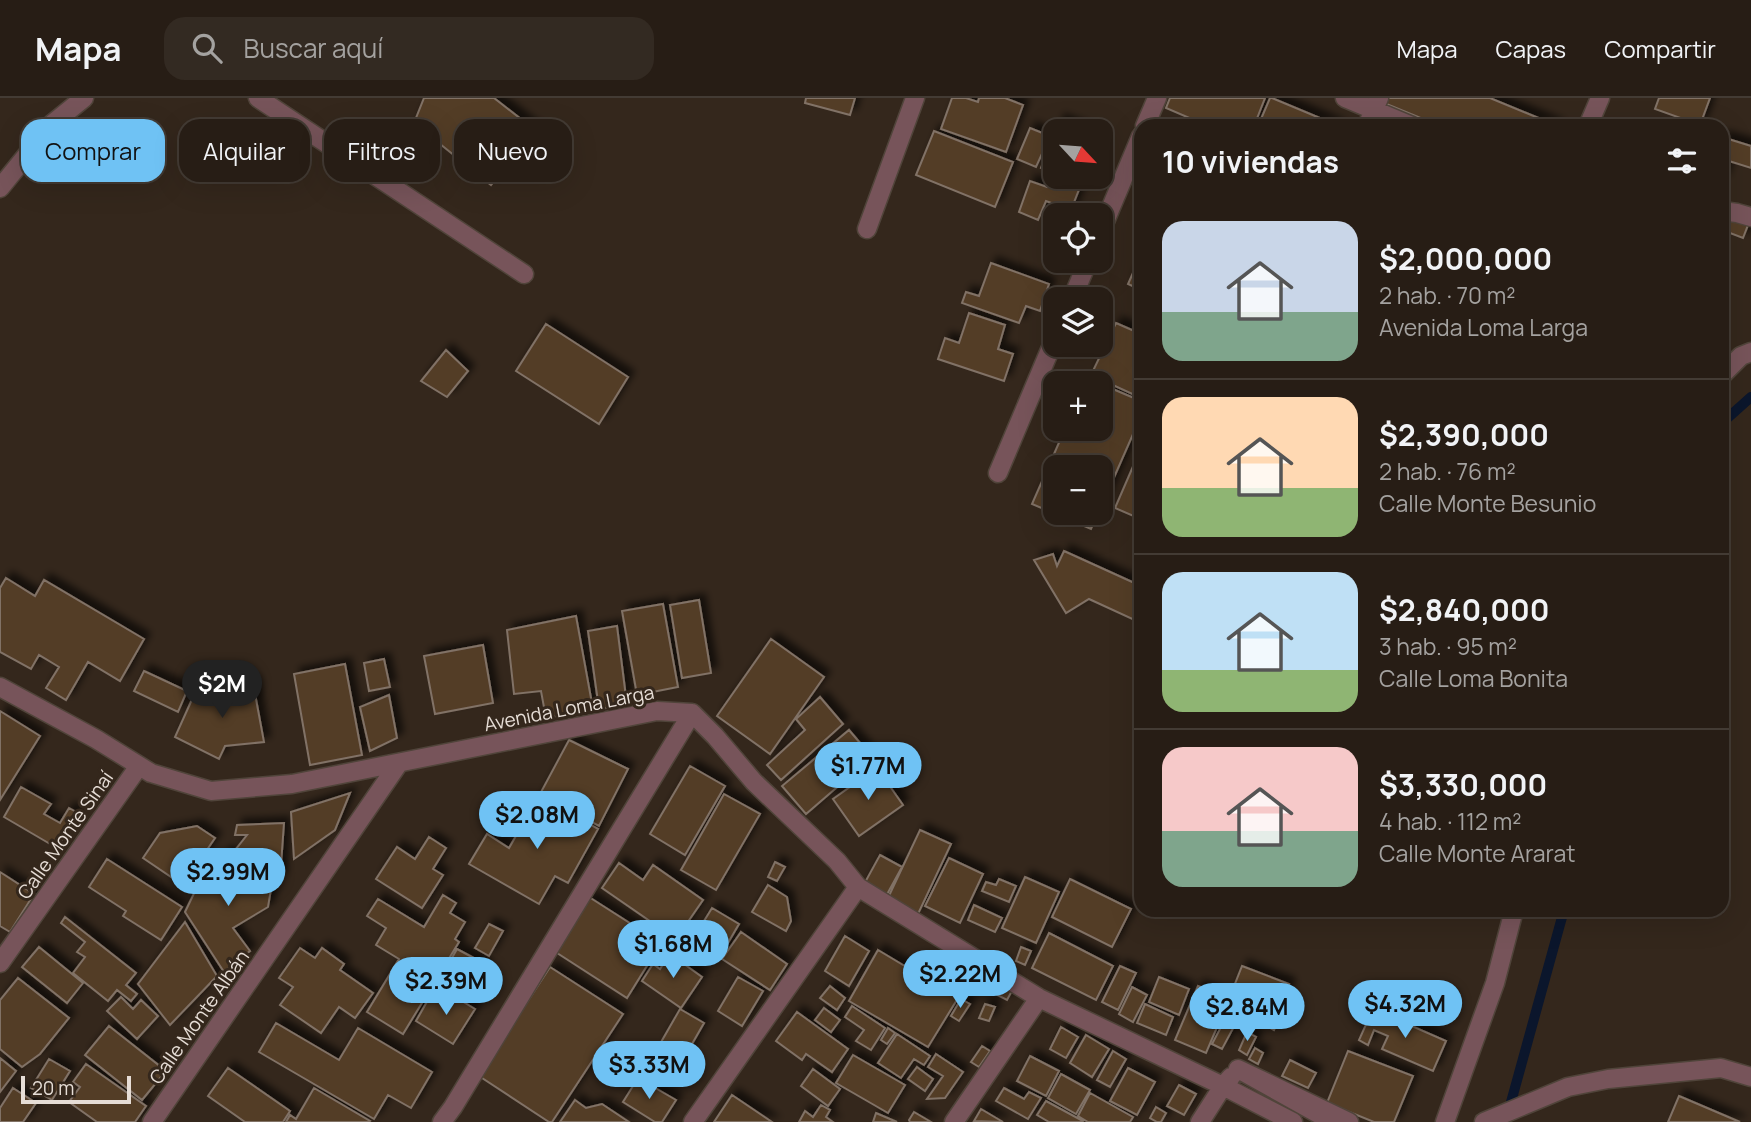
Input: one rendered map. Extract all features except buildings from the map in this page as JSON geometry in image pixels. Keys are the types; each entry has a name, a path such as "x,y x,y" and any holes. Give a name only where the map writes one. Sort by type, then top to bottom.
{"street":[{"path":"0,188 52,124 84,98"},
{"path":"258,98 524,274"},
{"path":"867,229 915,98"},
{"path":"1148,119 1157,98"},
{"path":"1345,98 1394,119"},
{"path":"1591,119 1600,98"},
{"path":"1113,203 1134,153"},
{"path":"1729,212 1751,217"},
{"path":"1729,367 1741,356 1751,352"},
{"path":"998,473 1047,357"},
{"name":"Avenida Loma Larga","path":"0,687 96,739 151,773 211,791 292,784 657,711 692,713"},
{"path":"451,1119 692,713 754,782 837,861 858,887 1039,998 1293,1122"},
{"name":"Calle Monte Albán","path":"152,1122 399,762"},
{"name":"Calle Monte Sinaí","path":"0,962 139,766"},
{"path":"693,1122 858,887"},
{"path":"1445,1122 1495,983 1512,917"},
{"path":"954,1122 1039,998"},
{"path":"1484,1122 1568,1087 1608,1079 1721,1068 1751,1077"},
{"path":"1200,1122 1223,1086 1238,1069"},
{"path":"1238,1069 1333,1122"},
{"path":"1238,1069 1349,1122"}],"waterway":[{"path":"1729,417 1751,397"},
{"path":"1508,1113 1562,917"}]}
